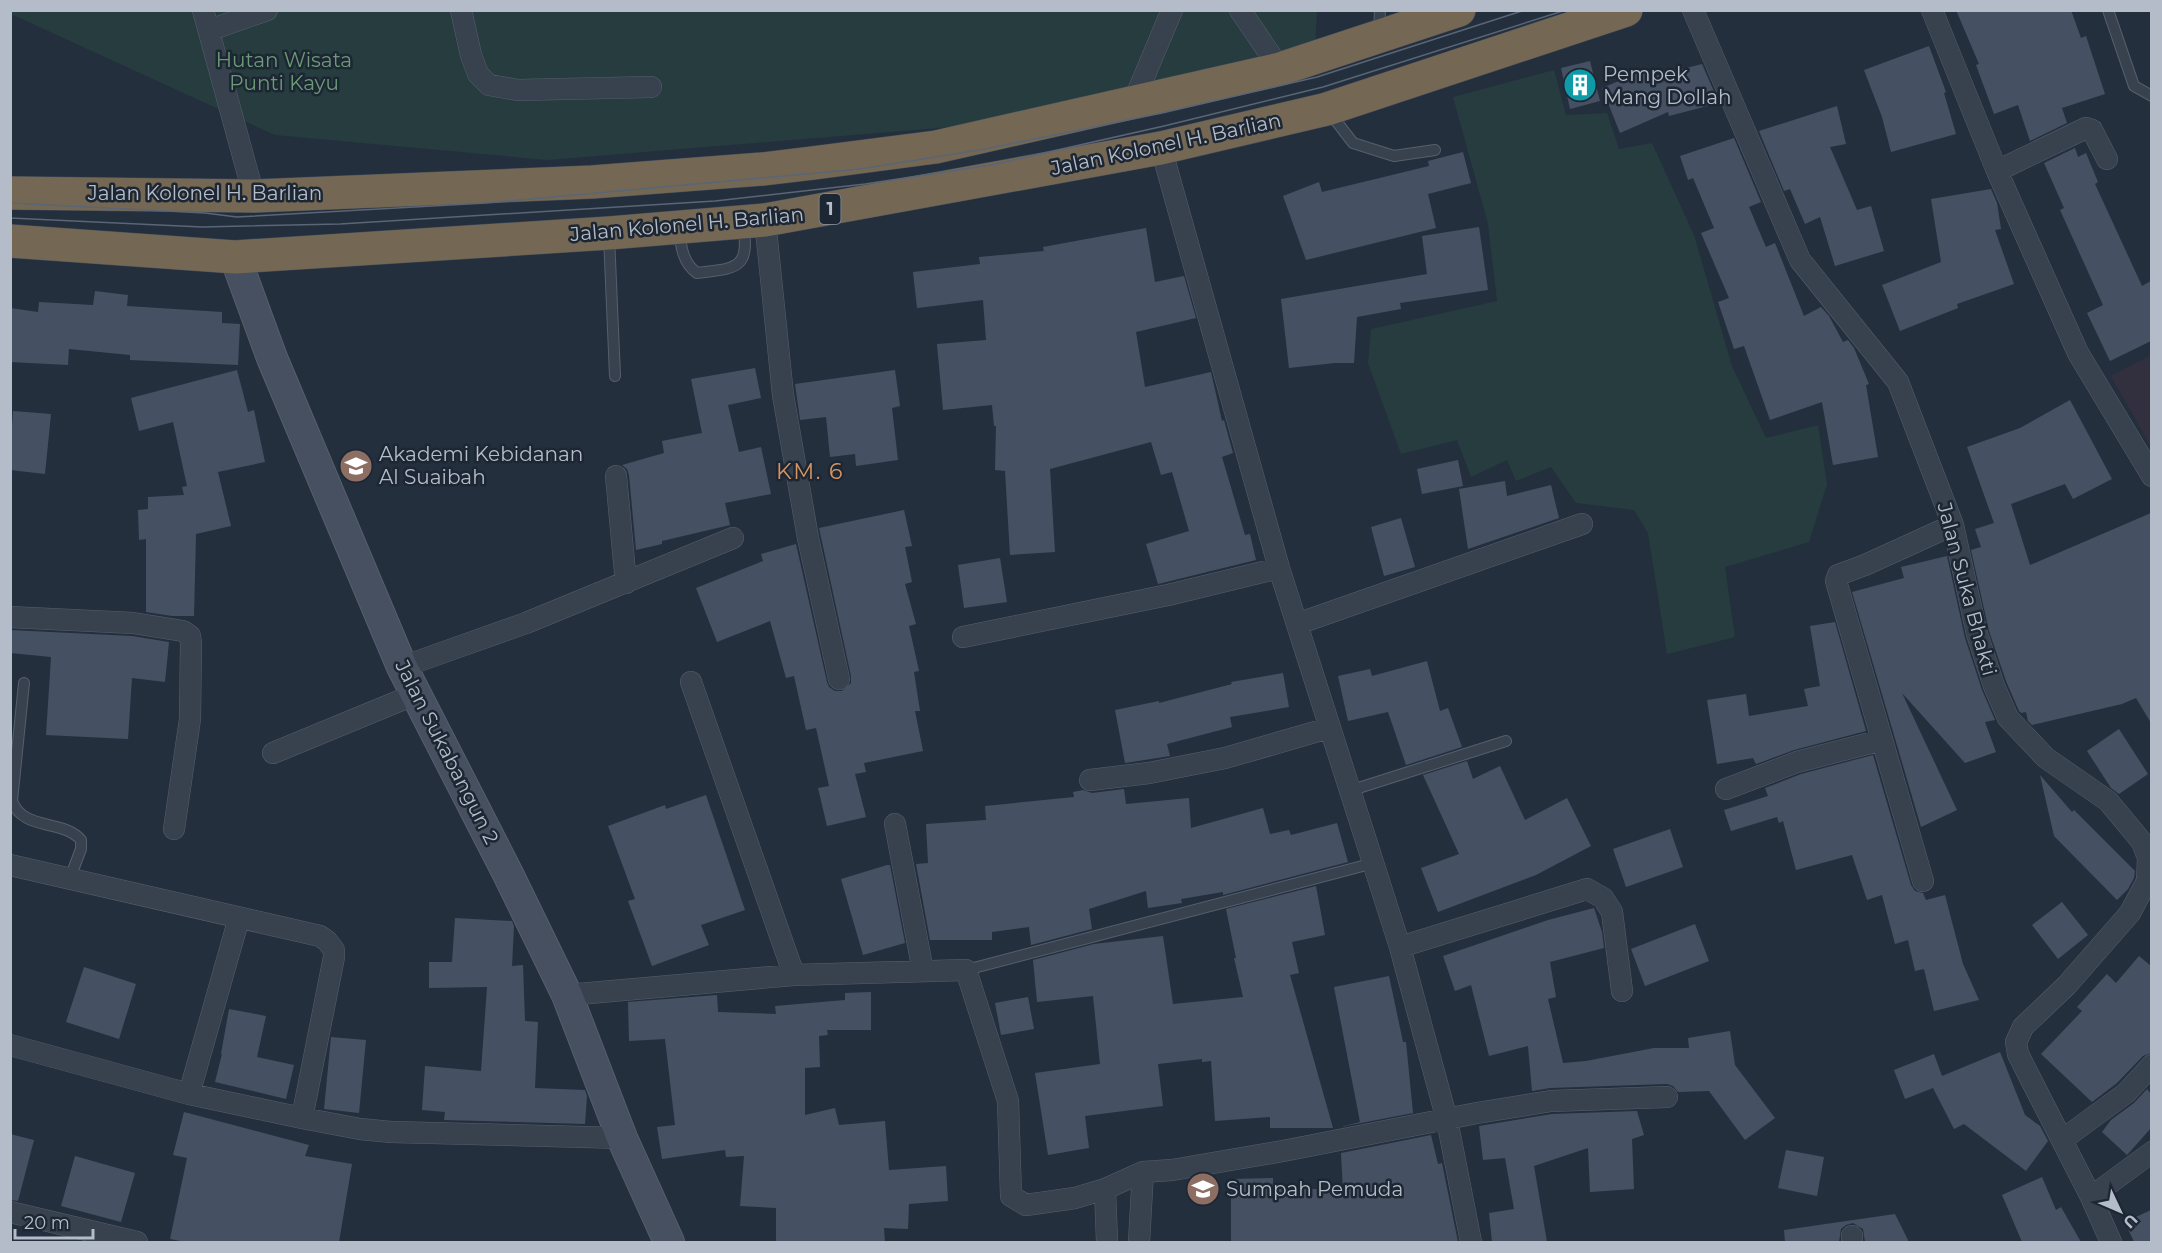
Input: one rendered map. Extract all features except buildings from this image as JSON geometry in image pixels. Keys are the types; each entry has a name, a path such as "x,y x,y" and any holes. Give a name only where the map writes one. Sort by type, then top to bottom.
{"highway":[{"name":"Jalan Kolonel H. Barlian","path":"10,193 254,196 592,182 813,164 936,147 1280,69 1380,24 1460,10"},
{"name":"Jalan Kolonel H. Barlian","path":"10,241 235,257 609,233 754,221 1161,148 1327,109 1626,10"},
{"path":"813,164 819,211"}],"street":[{"path":"254,196 207,20 267,10"},
{"path":"461,10 478,74 489,85 518,90 651,87"},
{"path":"1133,103 1172,10"},
{"path":"1240,10 1280,69"},
{"name":"Jalan Suka Bhakti","path":"1694,10 1800,260 1898,382 1953,525 1977,634 1994,686 2008,718 2046,758 2108,801 2142,842 2148,858 2147,881 2130,913 2067,985 2023,1027 2016,1042 2018,1054 2091,1197 2111,1242"},
{"path":"1932,10 1997,171 2078,354 2151,476"},
{"path":"1997,171 2086,128 2092,130 2107,159"},
{"path":"1161,148 1279,568 1400,947 1447,1120 1471,1242"},
{"path":"754,221 808,538 839,679"},
{"name":"Jalan Sukabangun 2","path":"235,257 272,358 402,667 567,995 622,1138 669,1242"},
{"path":"616,476 626,583"},
{"path":"1297,624 1582,524"},
{"path":"1923,881 1836,577 1953,525"},
{"path":"402,667 626,583 732,538"},
{"path":"963,637 1168,595 1279,568"},
{"path":"10,617 133,623 183,631 190,636 190,719 174,829"},
{"path":"691,682 794,975"},
{"path":"273,753 416,694"},
{"path":"1090,780 1149,773 1225,758 1329,728"},
{"path":"1726,789 1797,762 1882,740"},
{"path":"895,824 923,971"},
{"path":"10,865 321,936 327,940 334,950 302,1118"},
{"path":"1400,947 1587,889 1603,898 1612,912 1622,991"},
{"path":"189,1094 239,918"},
{"path":"567,995 794,975 966,970 1008,1101 1011,1196 1026,1205 1075,1198 1105,1189 1143,1172 1172,1170 1266,1154 1477,1113 1551,1101 1667,1097"},
{"path":"10,1045 189,1094 360,1129 391,1132 622,1138"},
{"path":"2062,1140 2126,1093 2151,1065"},
{"path":"2091,1197 2151,1152"},
{"path":"1139,1242 1143,1172"},
{"path":"1105,1189 1107,1242"},
{"path":"10,1212 137,1242"}],"lane":[{"path":"2108,10 2134,86 2151,96"},
{"path":"1327,109 1353,143 1394,156 1435,150"},
{"path":"679,227 682,251 690,268 697,273 735,267 743,259 754,221"},
{"path":"609,233 615,376"},
{"path":"24,683 12,801 17,812 24,818 74,833 81,840 81,849 70,878"},
{"path":"1349,791 1506,741"},
{"path":"966,970 1374,863"}],"shaded area":[{"path":"2151,355 2151,447 2111,376"}],"green space":[{"name":"Hutan Wisata Punti Kayu","path":"11,10 1317,11 1314,69 988,124 547,160 275,135 11,14"},
{"path":"1554,70 1566,115 1607,113 1619,149 1652,143 1694,235 1732,366 1766,438 1818,425 1827,484 1809,542 1725,567 1735,637 1667,654 1648,533 1634,510 1576,503 1551,467 1516,481 1507,460 1471,477 1457,440 1401,454 1368,363 1371,329 1497,301 1488,224 1453,97"}],"tram line":[{"path":"10,203 205,213 237,217 486,203 860,169 985,149 1162,113 1317,77 1525,10"},
{"path":"10,218 202,227 340,224 715,201 865,184 991,165 1323,87 1566,10"}],"place":[{"name":"Pempek Mang Dollah","path":"1580,85"},
{"name":"Akademi Kebidanan Al Suaibah","path":"356,466"},
{"name":"Sumpah Pemuda","path":"1203,1189"}],"district":[{"name":"KM. 6","path":"810,471"}]}
